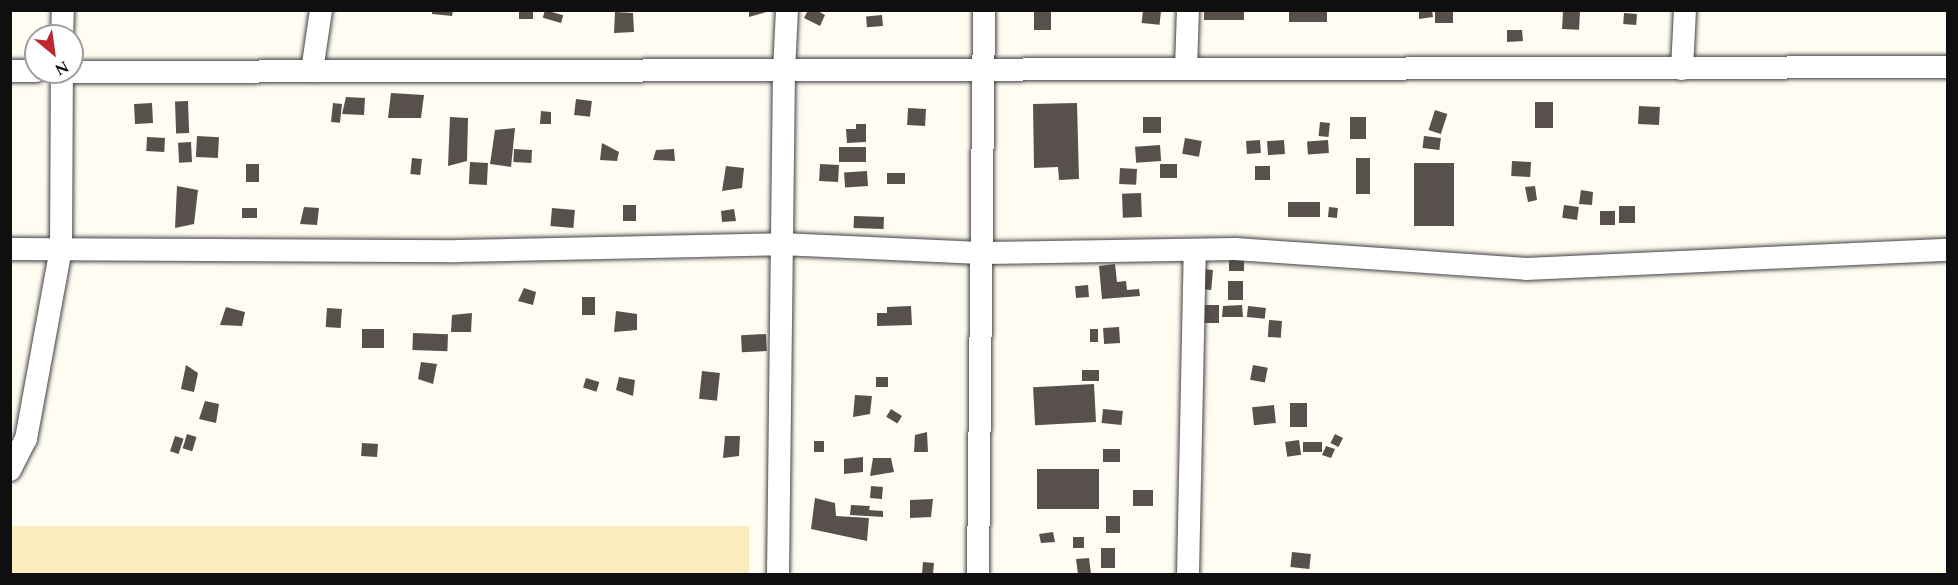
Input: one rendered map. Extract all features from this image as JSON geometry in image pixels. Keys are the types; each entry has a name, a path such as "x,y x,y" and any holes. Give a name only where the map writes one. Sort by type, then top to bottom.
{"street":[{"path":"312,71 321,10"},
{"path":"778,574 784,71 787,10"},
{"path":"978,574 984,10"},
{"path":"1186,69 1188,10"},
{"path":"1682,69 1685,10"},
{"path":"84,72 1682,69 1947,66"},
{"path":"10,470 26,439 61,249 62,84"},
{"path":"10,249 458,251 782,244 981,253 1235,249 1526,269 1947,250"},
{"path":"1188,574 1195,250"}],"sand":[{"path":"11,526 749,526 749,574 11,574"}],"building":[{"path":"432,10 453,10 452,16 432,14"},
{"path":"519,10 533,10 533,19 519,19"},
{"path":"545,10 563,15 561,23 543,18"},
{"path":"749,10 770,10 770,11 749,17"},
{"path":"808,10 816,10 825,15 820,26 804,18"},
{"path":"1034,10 1051,10 1051,30 1034,30"},
{"path":"1143,10 1161,12 1160,25 1142,23"},
{"path":"1204,10 1244,10 1244,20 1204,20"},
{"path":"1289,10 1327,10 1327,22 1289,22"},
{"path":"1419,10 1432,10 1433,17 1419,19"},
{"path":"1435,10 1453,10 1453,23 1435,23"},
{"path":"1563,11 1580,12 1579,30 1562,29"},
{"path":"615,12 633,13 634,32 614,33"},
{"path":"1624,13 1637,14 1636,25 1623,24"},
{"path":"882,15 883,26 867,27 866,16"},
{"path":"1507,30 1522,30 1523,41 1507,42"},
{"path":"391,93 424,95 421,118 388,118"},
{"path":"346,97 365,98 364,115 342,114"},
{"path":"576,99 592,101 590,117 574,115"},
{"path":"175,101 188,101 189,133 176,133"},
{"path":"1535,102 1553,102 1553,128 1535,128"},
{"path":"152,103 153,123 135,124 134,104"},
{"path":"333,103 342,104 340,123 331,122"},
{"path":"1077,103 1079,179 1059,180 1058,167 1034,168 1033,104"},
{"path":"1639,106 1660,107 1659,125 1638,124"},
{"path":"908,108 926,109 925,126 907,125"},
{"path":"1435,110 1447,114 1441,134 1429,130"},
{"path":"541,111 551,112 551,124 540,124"},
{"path":"450,117 468,118 467,161 448,166"},
{"path":"1143,117 1161,117 1161,133 1143,133"},
{"path":"1350,117 1366,117 1366,139 1350,139"},
{"path":"1320,122 1330,123 1328,137 1319,136"},
{"path":"856,124 866,124 866,142 847,143 846,129 856,129"},
{"path":"515,128 511,167 490,164 495,130"},
{"path":"197,136 219,137 218,158 196,157"},
{"path":"1424,136 1441,138 1439,150 1423,148"},
{"path":"147,137 165,138 164,152 146,151"},
{"path":"1185,138 1202,141 1199,157 1182,154"},
{"path":"1260,140 1261,153 1247,154 1246,141"},
{"path":"1284,140 1285,154 1268,155 1267,141"},
{"path":"1328,140 1329,153 1308,154 1307,141"},
{"path":"191,142 192,162 179,163 178,143"},
{"path":"602,143 619,152 617,161 600,160"},
{"path":"1160,145 1161,161 1136,163 1135,147"},
{"path":"839,147 866,147 866,162 839,162"},
{"path":"514,149 532,150 531,163 513,162"},
{"path":"674,149 675,161 653,160 656,150"},
{"path":"412,158 422,159 420,175 410,174"},
{"path":"1356,158 1370,158 1370,194 1356,194"},
{"path":"1512,161 1531,162 1530,177 1511,176"},
{"path":"470,162 488,163 487,185 469,184"},
{"path":"1414,163 1454,163 1454,226 1414,226"},
{"path":"246,164 259,164 259,182 246,182"},
{"path":"820,164 839,165 838,182 819,181"},
{"path":"1160,164 1177,164 1177,178 1160,178"},
{"path":"726,166 744,168 742,188 722,191"},
{"path":"1255,166 1270,166 1270,180 1255,180"},
{"path":"1120,168 1137,169 1136,185 1119,184"},
{"path":"867,171 868,186 845,188 844,173"},
{"path":"887,173 905,173 905,184 887,184"},
{"path":"177,186 198,190 194,224 175,228"},
{"path":"1535,186 1537,200 1528,202 1525,187"},
{"path":"1581,190 1593,192 1592,205 1579,204"},
{"path":"1141,193 1142,217 1123,218 1122,194"},
{"path":"1288,202 1320,202 1320,217 1288,217"},
{"path":"623,205 636,205 636,221 623,221"},
{"path":"1564,205 1579,207 1577,220 1562,218"},
{"path":"1619,206 1635,206 1635,223 1619,223"},
{"path":"304,207 319,208 317,225 300,224"},
{"path":"1329,207 1338,208 1337,218 1328,217"},
{"path":"242,208 257,208 257,218 242,218"},
{"path":"552,208 575,210 573,228 550,226"},
{"path":"734,209 736,221 722,222 721,211"},
{"path":"1600,211 1615,211 1615,225 1600,225"},
{"path":"854,216 884,217 884,229 854,228"},
{"path":"1229,258 1244,258 1244,271 1229,271"},
{"path":"1115,264 1117,282 1126,281 1127,290 1139,289 1140,296 1102,299 1099,266"},
{"path":"1202,269 1213,270 1211,290 1200,289"},
{"path":"1228,281 1243,281 1243,300 1228,300"},
{"path":"1088,285 1089,297 1076,298 1075,286"},
{"path":"524,288 536,292 533,305 518,301"},
{"path":"582,297 595,297 595,315 582,315"},
{"path":"1202,305 1219,305 1219,323 1202,323"},
{"path":"1242,305 1243,317 1222,317 1223,306"},
{"path":"911,306 912,325 877,326 877,313 887,313 887,307"},
{"path":"1248,306 1266,308 1265,319 1247,317"},
{"path":"226,307 245,312 242,326 220,325"},
{"path":"327,308 342,309 341,328 326,327"},
{"path":"616,311 637,314 637,330 614,332"},
{"path":"472,313 471,332 451,332 452,315"},
{"path":"1269,320 1282,321 1281,338 1268,337"},
{"path":"1119,327 1120,343 1104,344 1103,328"},
{"path":"362,329 384,329 384,348 362,348"},
{"path":"1090,329 1098,329 1098,342 1090,342"},
{"path":"413,333 448,334 447,351 412,350"},
{"path":"766,334 767,351 742,352 741,335"},
{"path":"421,362 437,364 433,384 418,379"},
{"path":"186,365 198,373 194,392 181,389"},
{"path":"1253,365 1268,368 1265,383 1250,380"},
{"path":"1082,370 1099,370 1099,381 1082,381"},
{"path":"702,371 720,373 717,401 699,399"},
{"path":"619,377 635,380 633,396 616,390"},
{"path":"876,377 888,377 888,387 876,387"},
{"path":"586,378 599,382 596,392 583,388"},
{"path":"1094,384 1096,422 1035,425 1033,387"},
{"path":"855,395 872,396 870,414 853,417"},
{"path":"205,401 219,404 216,423 199,419"},
{"path":"1290,403 1307,403 1307,427 1290,427"},
{"path":"1274,405 1276,423 1254,425 1252,407"},
{"path":"891,409 902,416 897,424 886,417"},
{"path":"1103,409 1123,411 1121,425 1102,423"},
{"path":"927,432 928,452 914,452 915,435"},
{"path":"187,434 197,437 192,451 183,448"},
{"path":"1335,434 1343,438 1338,447 1330,443"},
{"path":"175,436 184,439 179,454 170,451"},
{"path":"725,436 740,436 739,456 723,458"},
{"path":"1299,440 1301,455 1287,457 1285,442"},
{"path":"814,441 824,441 824,452 814,452"},
{"path":"1303,442 1322,442 1322,452 1303,452"},
{"path":"362,443 378,444 377,457 361,456"},
{"path":"1326,446 1335,449 1331,458 1322,455"},
{"path":"1103,449 1120,449 1120,462 1103,462"},
{"path":"863,457 863,472 844,474 844,459"},
{"path":"873,458 891,458 894,472 870,476"},
{"path":"1037,469 1099,469 1099,509 1037,509"},
{"path":"871,486 883,487 882,499 870,498"},
{"path":"1133,490 1153,490 1153,506 1133,506"},
{"path":"815,498 835,503 836,516 869,518 867,541 811,529"},
{"path":"933,499 931,517 910,518 910,500"},
{"path":"851,505 870,506 869,510 883,511 883,517 850,515"},
{"path":"1106,516 1120,516 1120,533 1106,533"},
{"path":"1053,532 1055,542 1041,543 1039,534"},
{"path":"1073,537 1084,537 1084,548 1073,548"},
{"path":"1101,548 1115,548 1115,568 1101,568"},
{"path":"1292,552 1311,554 1309,569 1290,567"},
{"path":"1089,558 1091,574 1078,574 1076,559"},
{"path":"923,562 934,563 933,574 922,573"}]}
